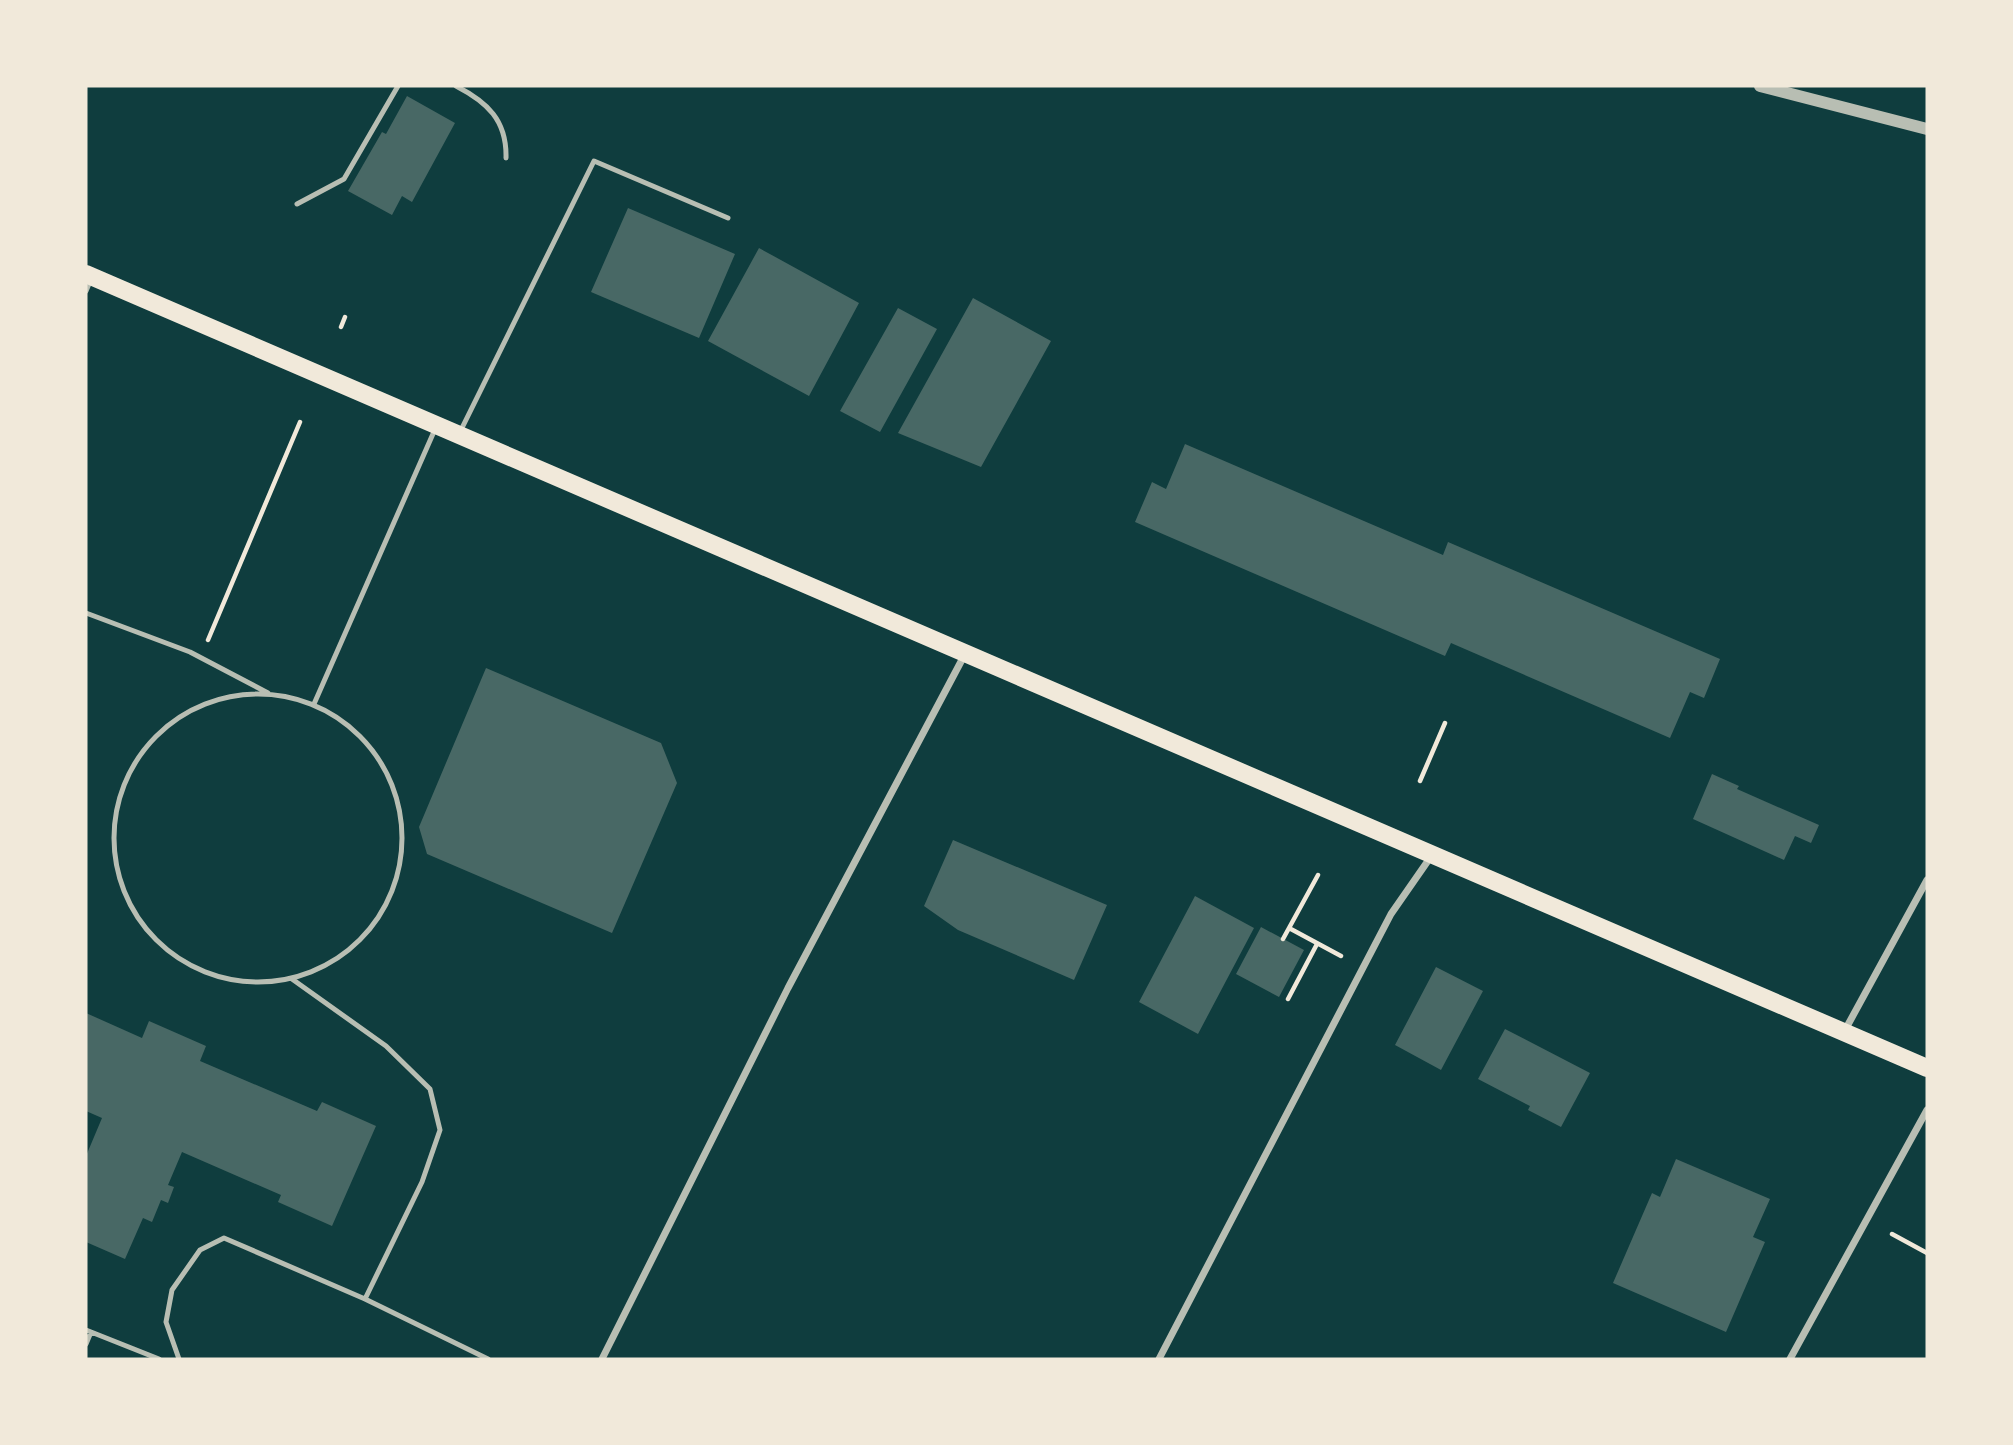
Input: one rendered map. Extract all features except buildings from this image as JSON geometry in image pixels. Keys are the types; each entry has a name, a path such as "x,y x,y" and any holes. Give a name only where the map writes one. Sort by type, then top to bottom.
{"main road":[{"path":"88,280 459,434 1927,1068"}],"street":[{"path":"1760,86 1927,129"},
{"path":"602,1359 788,988 966,653"},
{"path":"1159,1359 1391,914 1432,855"},
{"path":"1843,1032 1927,880"},
{"path":"1790,1359 1927,1110"}],"lane":[{"path":"297,204 344,179 398,86"},
{"path":"456,86 481,99 495,115 503,132 506,158"},
{"path":"459,434 594,161 728,218"},
{"path":"314,704 437,425"},
{"path":"86,613 200,657 270,694 314,704 352,728 382,762 399,804 403,850 392,894 368,932 333,962 292,979 242,982 193,968 153,938 125,896 114,847 119,797 142,752 178,717 225,697 270,694"},
{"path":"292,979 386,1046 430,1089 439,1130 422,1182 365,1299"},
{"path":"179,1359 166,1322 172,1290 200,1250 224,1238 365,1299 488,1359"},
{"path":"86,1345 89,1331 159,1359"}],"path":[{"path":"341,327 345,317"},
{"path":"200,657 300,422"},
{"path":"1420,781 1445,723"},
{"path":"1283,939 1318,875"},
{"path":"1289,928 1341,956"},
{"path":"1288,999 1317,944"},
{"path":"1892,1234 1927,1253"}]}
